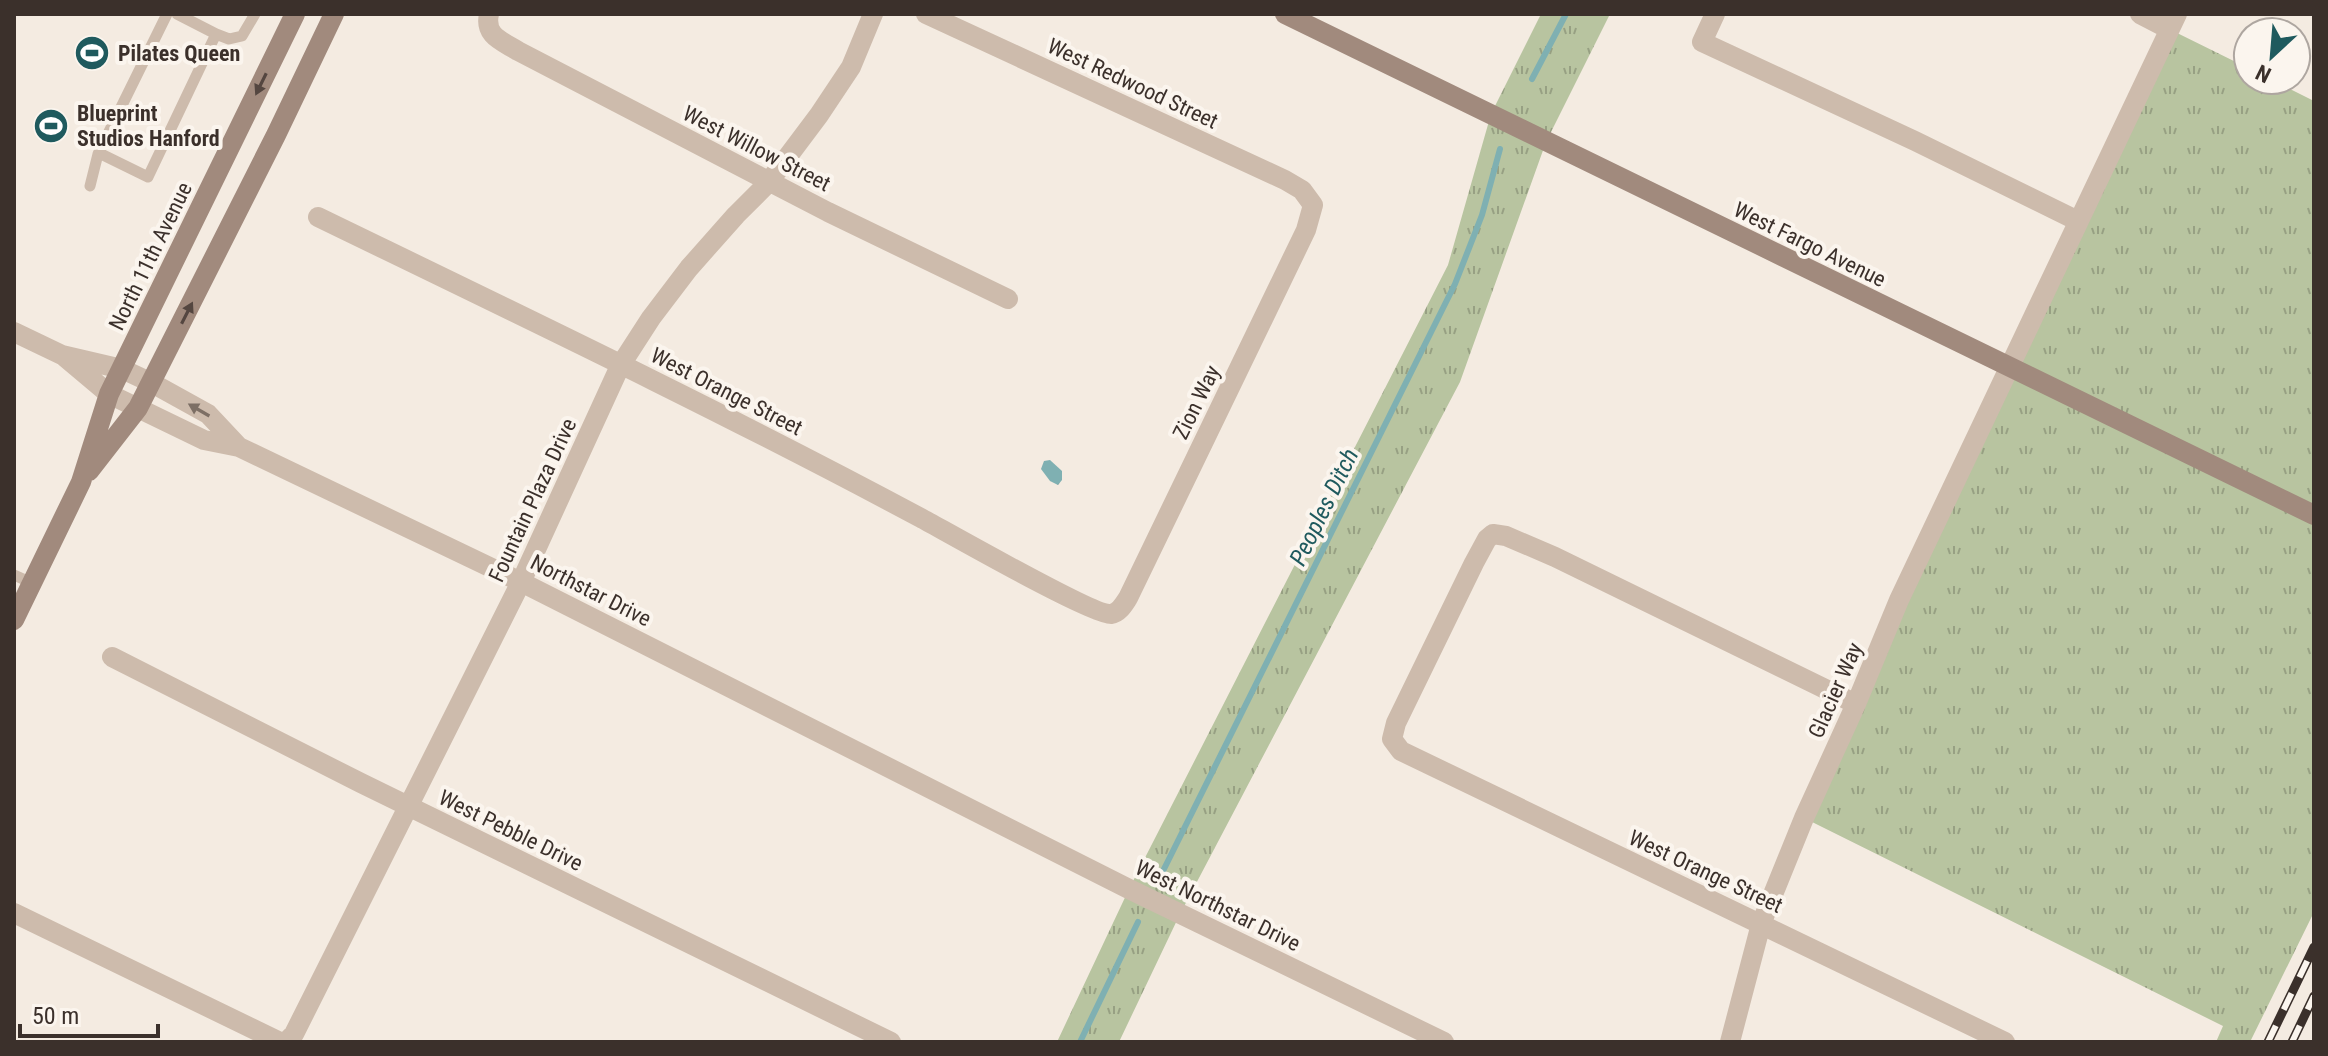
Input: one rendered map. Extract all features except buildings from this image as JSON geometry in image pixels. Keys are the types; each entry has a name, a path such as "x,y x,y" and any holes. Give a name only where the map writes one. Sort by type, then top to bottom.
{"main road":[{"name":"North 11th Avenue","path":"81,482 109,394 295,14"},
{"name":"North 11th Avenue","path":"276,135 275,113 280,100 323,14"},
{"name":"North 11th Avenue","path":"14,620 23,579 81,482 138,408 152,383 334,14"},
{"name":"West Fargo Avenue","path":"1285,14 2314,515"}],"street":[{"name":"Fountain Plaza Drive","path":"283,1042 294,1034 521,582 621,364 689,268 770,182 851,67 873,14"},
{"name":"West Redwood Street","path":"926,14 1285,180 1302,190 1313,205"},
{"path":"1715,14 1702,42 2078,221"},
{"path":"2140,14 2173,22"},
{"name":"West Willow Street","path":"489,22 493,36 518,51 770,182 1008,299"},
{"name":"Glacier Way","path":"1730,1042 1761,924 1804,818 1899,600 2173,22"},
{"name":"Zion Way","path":"1111,614 1119,610 1128,598 1306,230 1313,205"},
{"name":"West Orange Street","path":"318,217 828,468 1061,594 1102,613 1111,614"},
{"name":"Northstar Drive","path":"14,332 62,355 122,369 152,383 208,414 239,447"},
{"name":"Northstar Drive","path":"62,355 109,394 204,440 239,447 521,582 972,810"},
{"name":"West Orange Street","path":"1856,704 1555,557 1506,536 1493,534 1487,539 1461,589 1396,723 1392,739 1401,751 2005,1042"},
{"name":"West Pebble Drive","path":"112,657 408,806 891,1042"},
{"name":"West Northstar Drive","path":"972,810 1444,1042"},
{"path":"14,913 283,1042"}],"lane":[{"path":"90,186 99,153 167,14"},
{"path":"177,14 229,39 242,36 255,14"},
{"path":"99,153 148,177 216,34"}],"green space":[{"path":"1541,14 1610,14 1546,142 1460,382 1180,914 1119,1042 1057,1042 1129,889 1448,265 1491,114"},
{"path":"2169,29 2232,60 2232,96 2304,96 2314,101 2314,912 2250,1042 2216,1042 2223,1026 1804,818"}],"water":[{"path":"1050,460 1062,471 1062,480 1058,485 1050,481 1041,469 1044,461"}],"waterway":[{"name":"Peoples Ditch","path":"1532,79 1566,14"},
{"name":"Peoples Ditch","path":"1162,873 1455,284 1482,215 1500,149"},
{"name":"Peoples Ditch","path":"1080,1042 1138,922"}],"railway":[{"path":"2268,1042 2314,947"},
{"path":"2292,1042 2314,996"}],"place":[{"name":"Pilates Queen","path":"92,53"},
{"name":"Blueprint Studios Hanford","path":"51,126"}]}
